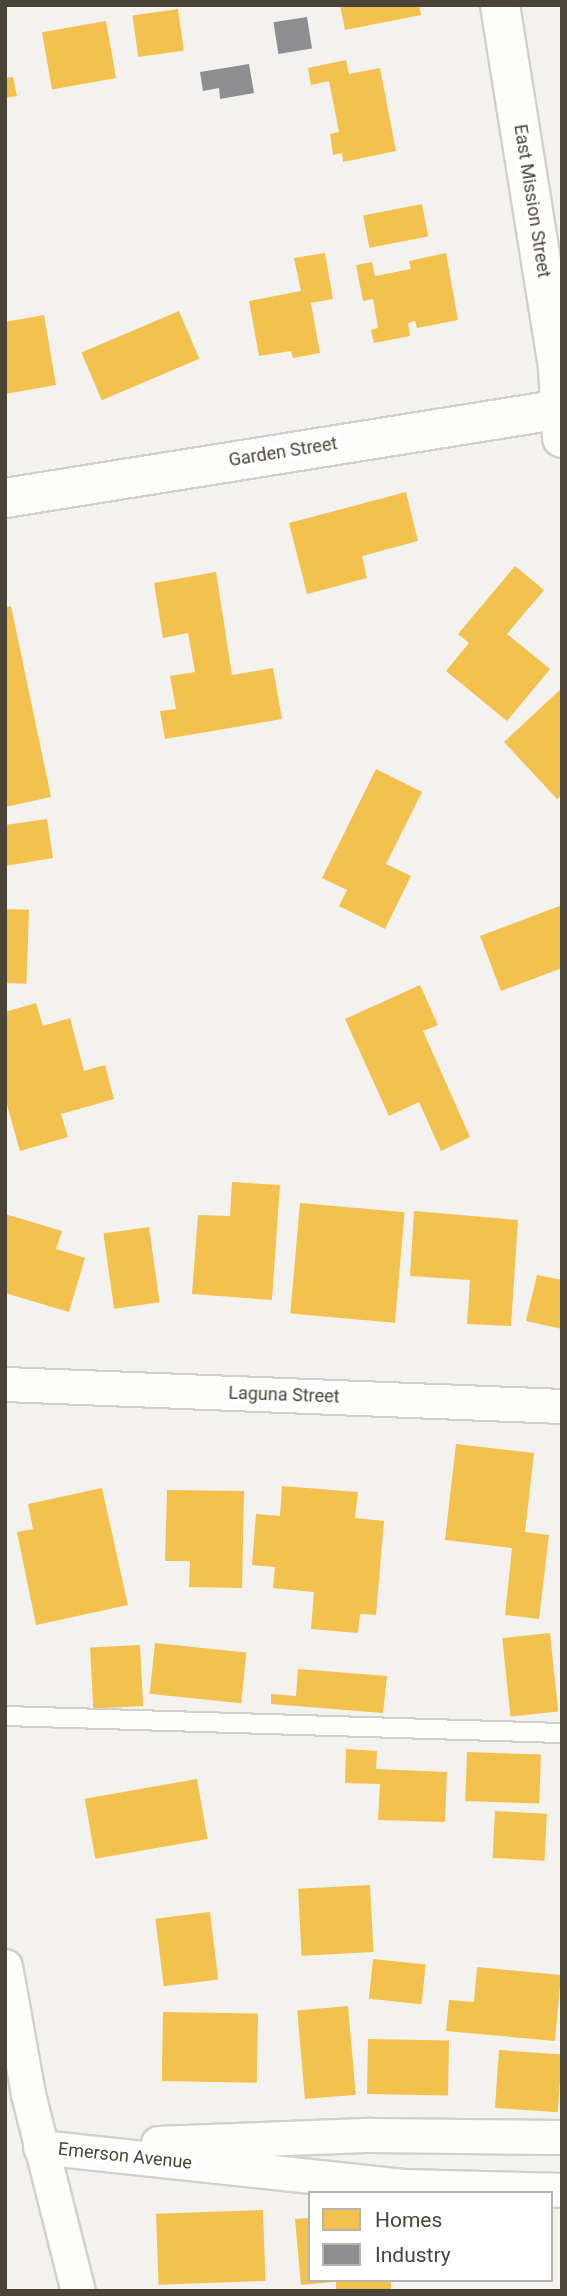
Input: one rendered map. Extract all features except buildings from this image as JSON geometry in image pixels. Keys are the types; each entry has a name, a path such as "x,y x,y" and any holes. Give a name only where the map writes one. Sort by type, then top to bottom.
{"street":[{"name":"East Mission Street","path":"500,5 558,368 561,419"},
{"name":"Garden Street","path":"5,498 561,419"},
{"name":"Laguna Street","path":"5,1384 562,1406"},
{"path":"5,1966 28,2094 78,2291"},
{"path":"5,2120 28,2094"},
{"name":"Emerson Avenue","path":"40,2147 371,2135 562,2137"},
{"name":"Emerson Avenue","path":"40,2147 403,2186 562,2190"}],"lane":[{"path":"5,1716 562,1733"}]}
